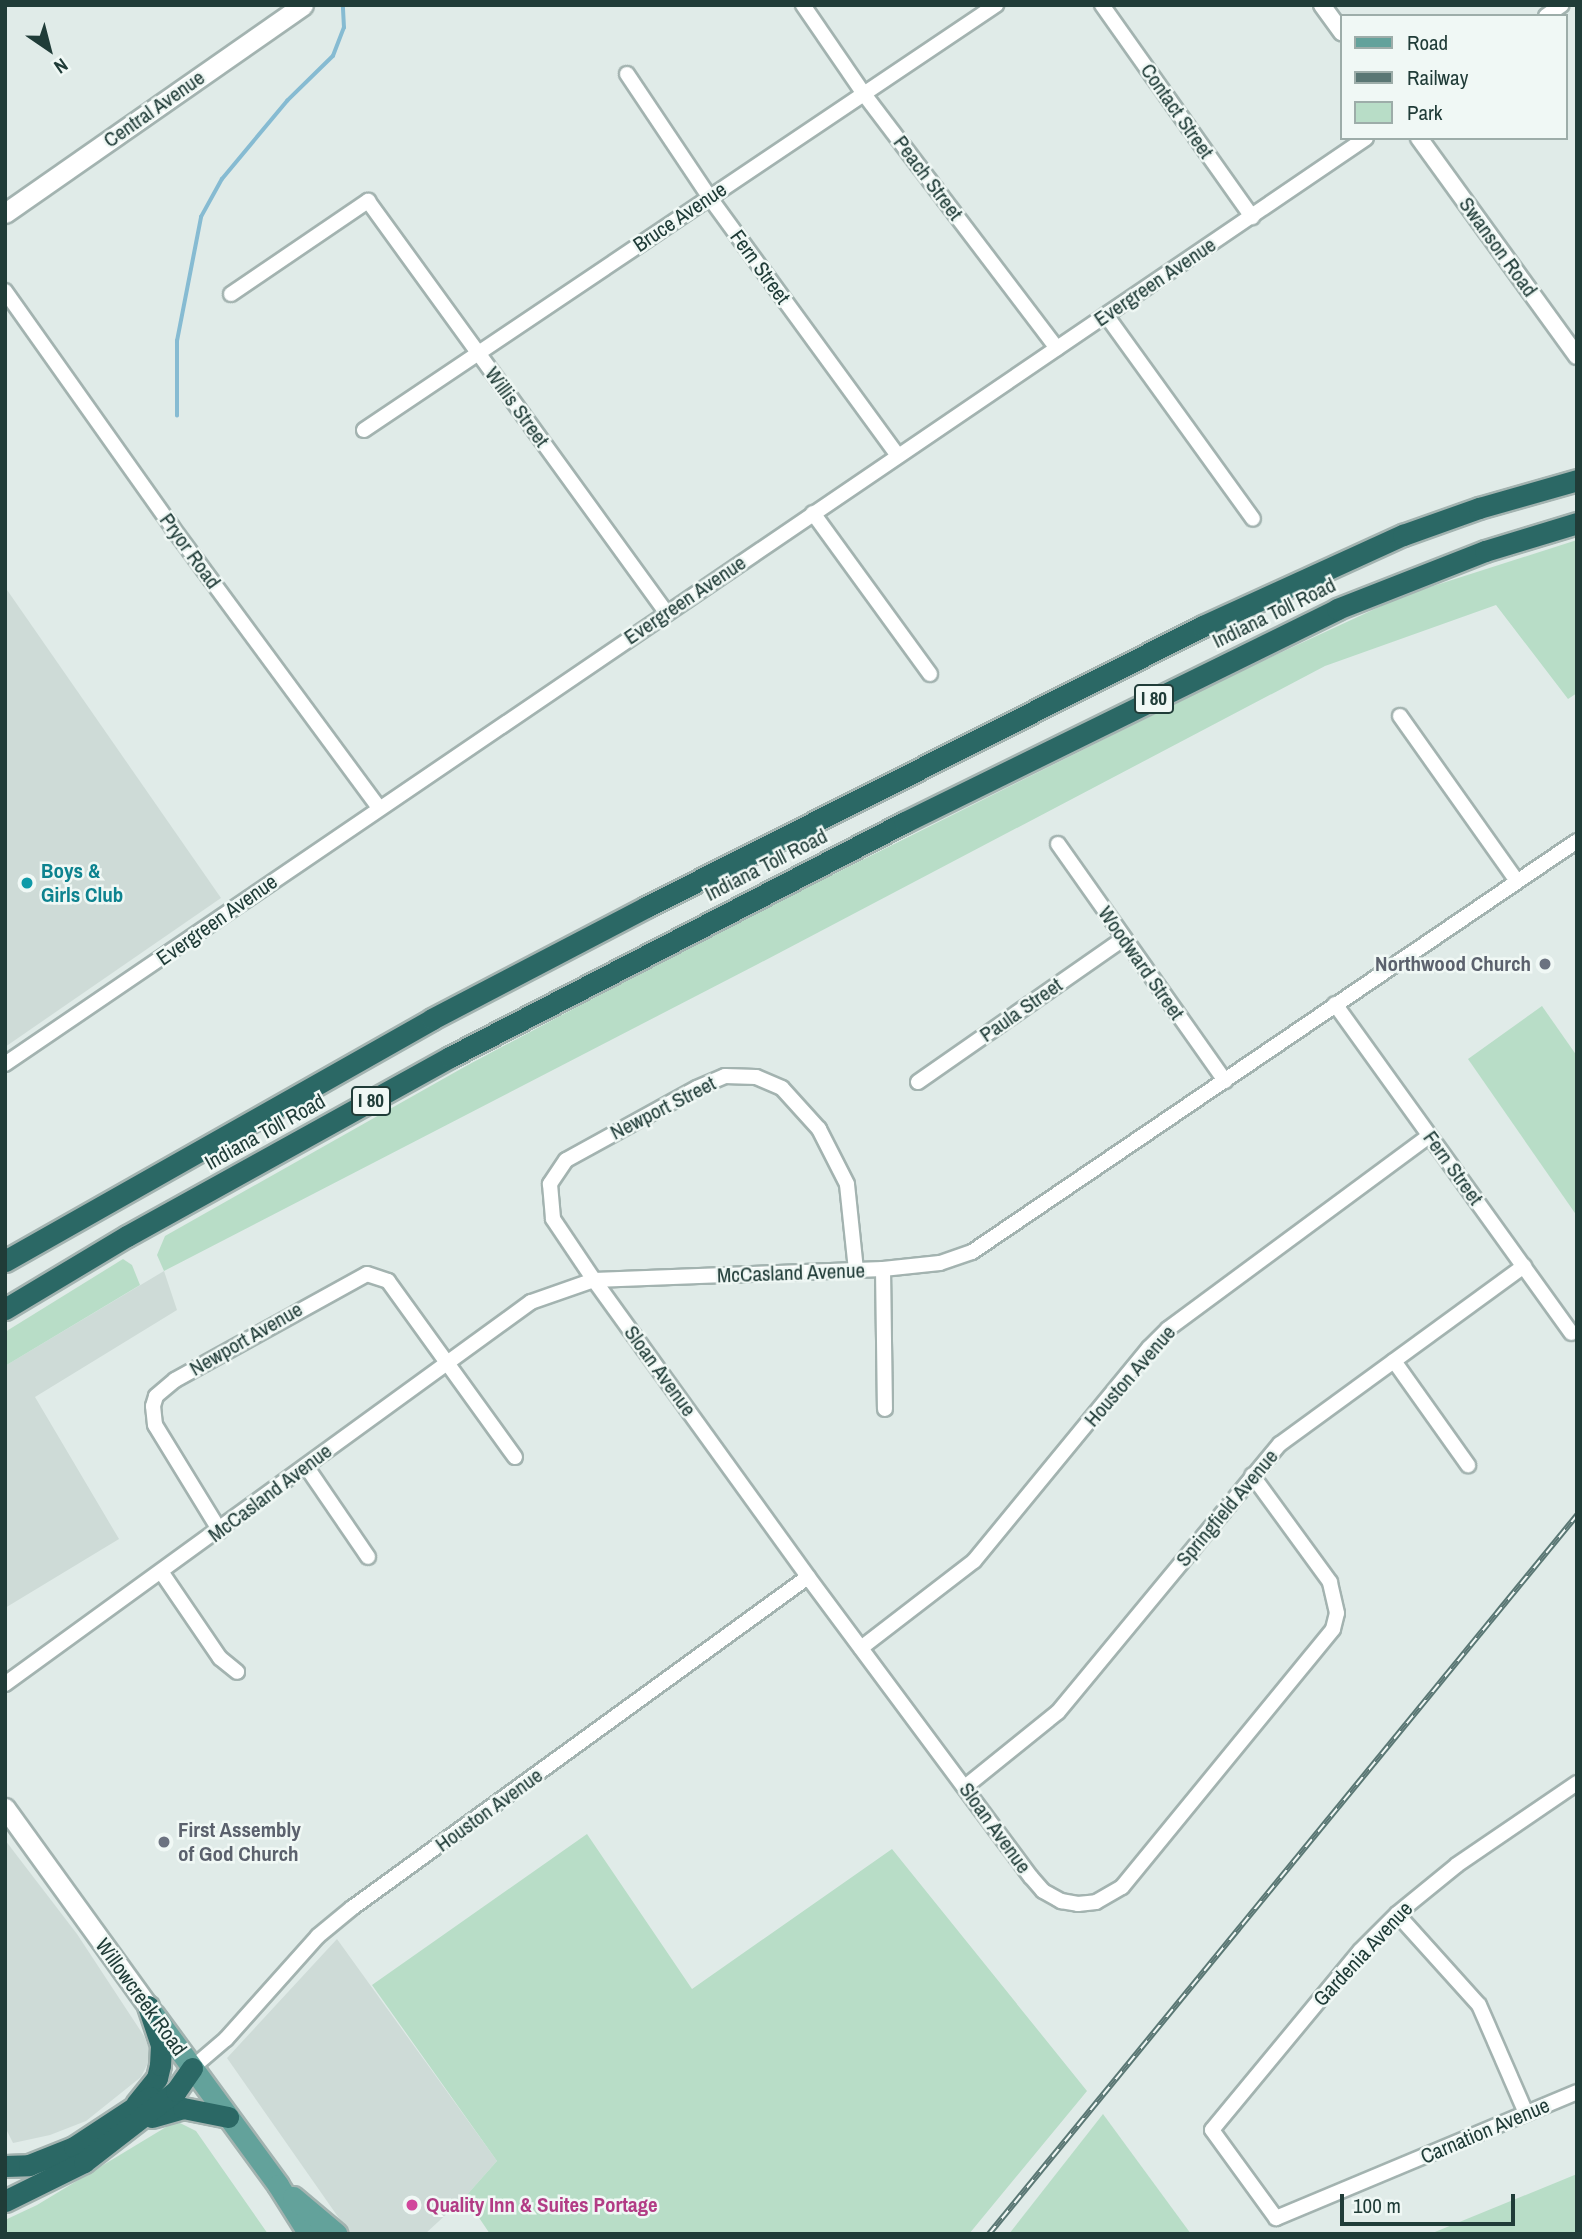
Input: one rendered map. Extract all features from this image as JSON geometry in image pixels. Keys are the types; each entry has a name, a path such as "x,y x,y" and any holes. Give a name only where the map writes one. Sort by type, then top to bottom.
{"highway":[{"name":"Indiana Toll Road","path":"5,1261 456,1007 646,907 1203,626 1403,536 1479,508 1575,480"},
{"name":"Indiana Toll Road","path":"5,1309 127,1236 450,1057 905,822 1337,609 1474,555 1577,523"},
{"path":"132,2118 160,2065 161,2045 148,2006"},
{"path":"5,2201 68,2172 192,2068"},
{"path":"5,2173 74,2147 132,2118 183,2108 228,2117"},
{"path":"5,2166 29,2165"}],"main road":[{"name":"Central Avenue","path":"5,213 303,5"},
{"name":"Willowcreek Road","path":"5,1808 278,2185"},
{"path":"278,2185 291,2234"},
{"path":"278,2185 309,2234"},
{"path":"278,2185 337,2234"}],"street":[{"name":"Peach Street","path":"803,5 864,94 1057,348"},
{"name":"Bruce Avenue","path":"364,430 996,5"},
{"name":"Contact Street","path":"1102,5 1252,217"},
{"path":"1322,5 1340,30"},
{"name":"Fern Street","path":"627,74 710,198 898,457"},
{"name":"Evergreen Avenue","path":"5,1064 1363,140"},
{"name":"Swanson Road","path":"1420,140 1577,356"},
{"name":"Willis Street","path":"231,294 368,201 666,612"},
{"name":"Pryor Road","path":"5,290 172,527 379,808"},
{"path":"1106,315 1253,519"},
{"path":"813,513 930,674"},
{"path":"1400,716 1517,881"},
{"name":"McCasland Avenue","path":"5,1684 220,1531 447,1361 531,1302 594,1280 883,1269 940,1263 972,1252 1577,841"},
{"name":"Woodward Street","path":"1058,844 1225,1081"},
{"name":"Paula Street","path":"918,1082 1123,939"},
{"name":"Fern Street","path":"1335,1004 1571,1333"},
{"name":"Newport Street","path":"594,1280 553,1219 550,1184 559,1166 574,1154 725,1076 756,1077 782,1088 819,1129 847,1184 856,1270"},
{"name":"Houston Avenue","path":"861,1648 974,1561 1168,1328 1429,1136"},
{"name":"Springfield Avenue","path":"965,1787 1058,1712 1280,1444 1524,1266"},
{"path":"883,1269 885,1409"},
{"name":"Newport Avenue","path":"220,1531 156,1425 153,1406 164,1387 367,1273 388,1281 447,1361"},
{"name":"Sloan Avenue","path":"594,1280 808,1577 1043,1891 1061,1901 1079,1905 1096,1902 1122,1887 1332,1629 1337,1613 1330,1582 1252,1475"},
{"path":"447,1361 515,1457"},
{"path":"1394,1361 1468,1465"},
{"path":"306,1466 368,1557"},
{"path":"162,1573 220,1658 237,1672"},
{"name":"Houston Avenue","path":"192,2068 226,2039 318,1936 352,1908 808,1577"},
{"name":"Gardenia Avenue","path":"1276,2218 1212,2130 1360,1951 1397,1914 1457,1864 1577,1783"},
{"path":"1397,1914 1479,2005 1526,2113"},
{"name":"Carnation Avenue","path":"1276,2218 1577,2092"}],"shaded area":[{"path":"5,587 221,898 5,1047"},
{"path":"164,1271 177,1310 35,1397 119,1539 5,1608 5,1366"},
{"path":"5,1840 77,1934 144,2036 152,2055 141,2077 86,2121 50,2135 13,2143 5,2127"},
{"path":"337,1939 497,2161 465,2197 425,2234 350,2234 227,2058"}],"green space":[{"path":"1577,540 1577,693 1568,699 1496,605 1325,666 758,964 164,1271 157,1255 165,1236 466,1066 720,931 1241,671 1405,595"},
{"path":"1542,1006 1577,1056 1577,1216 1468,1059"},
{"path":"123,1259 132,1265 140,1285 5,1366 5,1332"},
{"path":"587,1834 692,1989 892,1849 1087,2091 969,2234 490,2234 465,2197 497,2161 372,1985"},
{"path":"1103,2114 1191,2234 1009,2234"},
{"path":"176,2121 196,2131 268,2234 5,2234 5,2220 37,2205"},
{"path":"1577,2174 1577,2234 1430,2234"}],"waterway":[{"path":"177,416 177,341 201,217 222,179 287,101 333,56 344,28 343,8"}],"railway":[{"path":"989,2234 1577,1515"}],"place":[{"name":"Boys & Girls Club","path":"27,883"},
{"name":"Northwood Church","path":"1545,964"},
{"name":"First Assembly of God Church","path":"164,1842"},
{"name":"Quality Inn & Suites Portage","path":"412,2205"}]}
